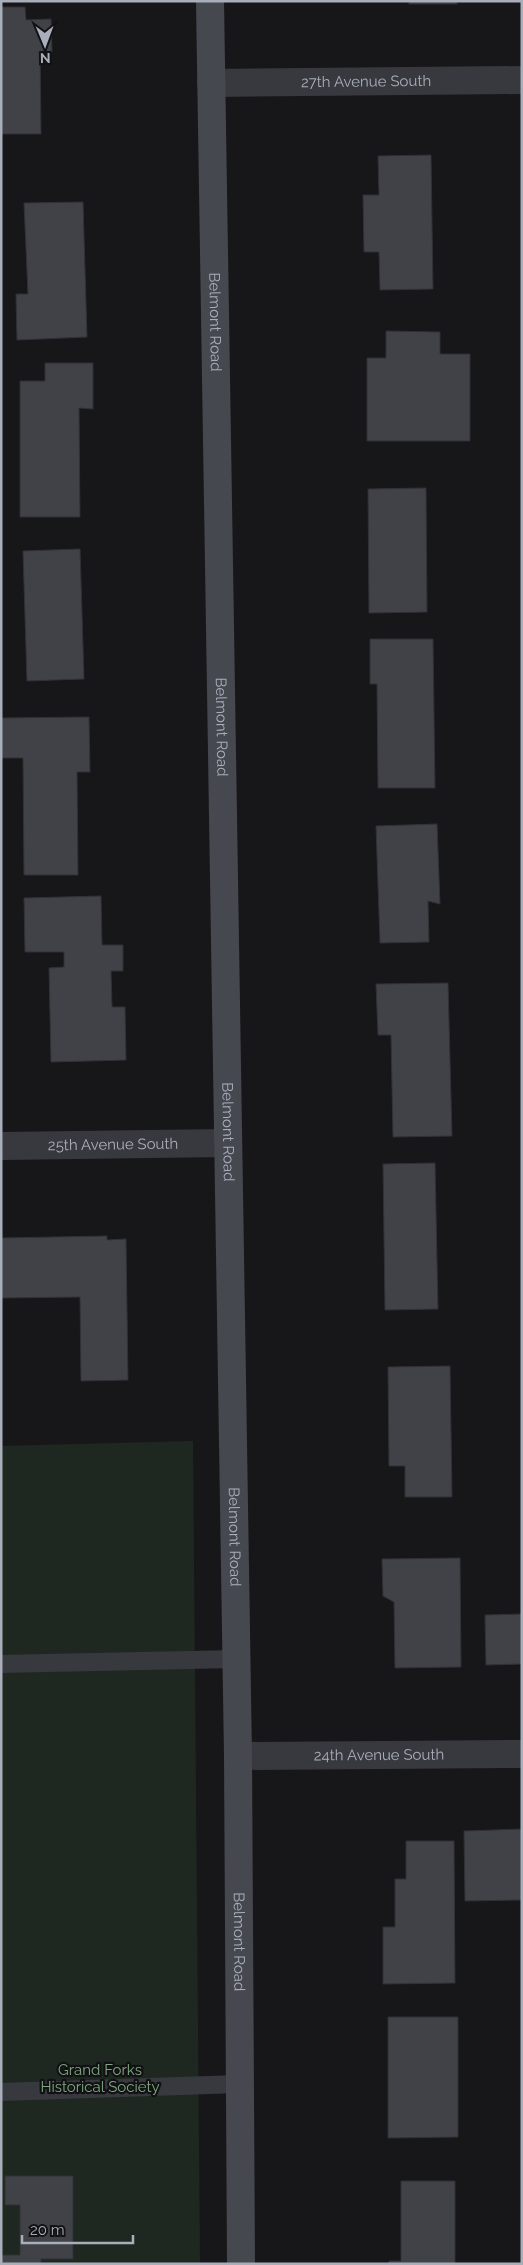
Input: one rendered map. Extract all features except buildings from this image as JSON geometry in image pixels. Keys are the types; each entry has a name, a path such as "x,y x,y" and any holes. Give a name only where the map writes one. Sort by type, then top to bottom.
{"street":[{"name":"Belmont Road","path":"210,1 226,1143 238,1756 241,2264"},
{"name":"27th Avenue South","path":"211,83 522,80"},
{"name":"25th Avenue South","path":"1,1146 226,1143"},
{"name":"24th Avenue South","path":"238,1756 522,1754"}],"lane":[{"path":"1,1664 236,1659"},
{"path":"1,2092 239,2084"}],"green space":[{"name":"Grand Forks Historical Society","path":"193,1441 200,2264 1,2264 1,1446"}]}
